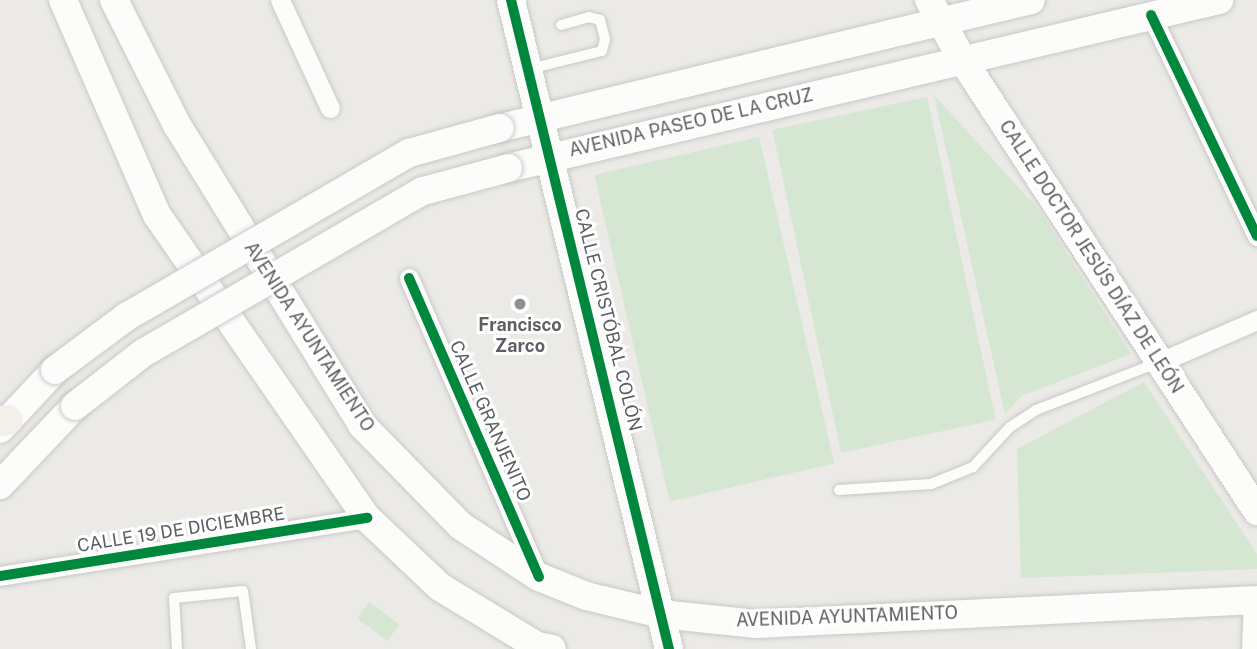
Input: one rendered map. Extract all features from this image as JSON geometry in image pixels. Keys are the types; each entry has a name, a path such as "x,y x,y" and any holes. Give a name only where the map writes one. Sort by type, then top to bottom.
{"main road":[{"path":"63,0 157,215 367,518 440,587 543,648"},
{"name":"AVENIDA AYUNTAMIENTO","path":"114,0 177,125 362,425 461,526 539,578 586,596 661,614 756,624 1255,600"},
{"name":"CALLE CRISTÓBAL COLÓN","path":"511,0 669,649"},
{"path":"3,423 54,370 127,317 409,153 933,10 1031,0"},
{"name":"AVENIDA PASEO DE LA CRUZ","path":"0,485 75,406 144,354 423,191 551,157 1219,0"},
{"name":"CALLE DOCTOR JESÚS DÍAZ DE LEÓN","path":"933,10 962,60 1257,511"}],"street":[{"path":"280,0 330,108"},
{"path":"1151,15 1257,236"},
{"name":"CALLE GRANJENITO","path":"409,278 539,578"},
{"path":"1160,362 1257,320"},
{"name":"CALLE 19 DE DICIEMBRE","path":"0,576 367,518"},
{"path":"1251,649 1255,600"}],"lane":[{"path":"528,69 602,51 605,38 600,20 589,17 561,25"},
{"path":"839,489 931,484 973,467 1010,427 1036,410 1160,362"},
{"path":"177,649 174,598 243,591 251,649"}],"green space":[{"path":"934,95 1039,210 1131,354 1021,396 1005,414"},
{"path":"927,97 996,420 841,453 772,130"},
{"path":"759,137 834,463 670,501 594,175"},
{"path":"1144,382 1257,554 1257,569 1021,578 1017,449"},
{"path":"369,602 399,625 387,641 357,618"}],"cycle path":[{"path":"511,0 669,649"},
{"path":"1151,15 1257,236"},
{"path":"409,278 539,577"},
{"path":"0,576 367,518"}],"place":[{"name":"Francisco Zarco","path":"520,304"}]}
